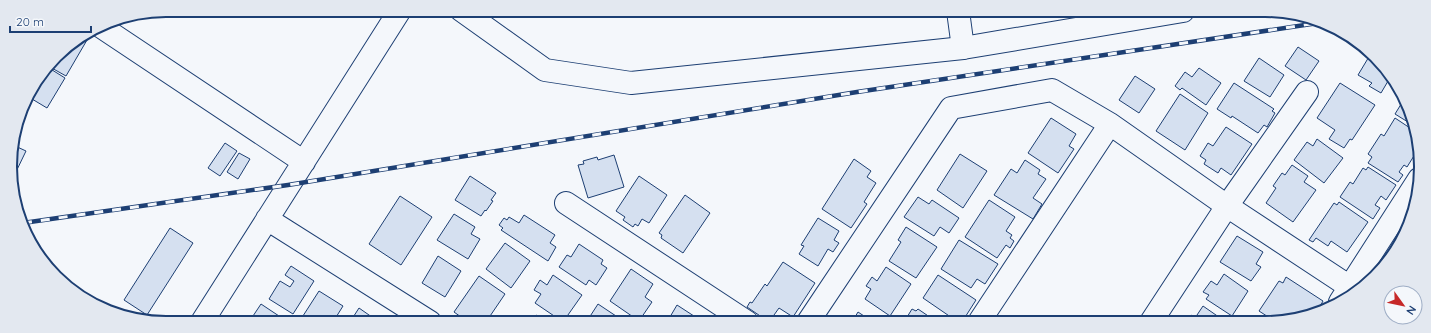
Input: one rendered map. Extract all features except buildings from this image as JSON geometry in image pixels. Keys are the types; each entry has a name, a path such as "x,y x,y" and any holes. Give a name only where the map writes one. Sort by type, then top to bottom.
{"street":[{"path":"206,316 396,17"},
{"path":"472,17 545,70 631,83 963,48 1147,17"},
{"path":"959,17 963,48"},
{"path":"105,30 304,162"},
{"path":"812,316 951,108 1052,90 1110,124 1227,206 1346,292"},
{"path":"1155,316 1227,206 1307,92"},
{"path":"984,316 1110,124"},
{"path":"1351,288 1412,189"},
{"path":"566,203 738,316"},
{"path":"266,219 420,316"}],"railway":[{"path":"27,222 288,185 857,92 1310,24"}]}
